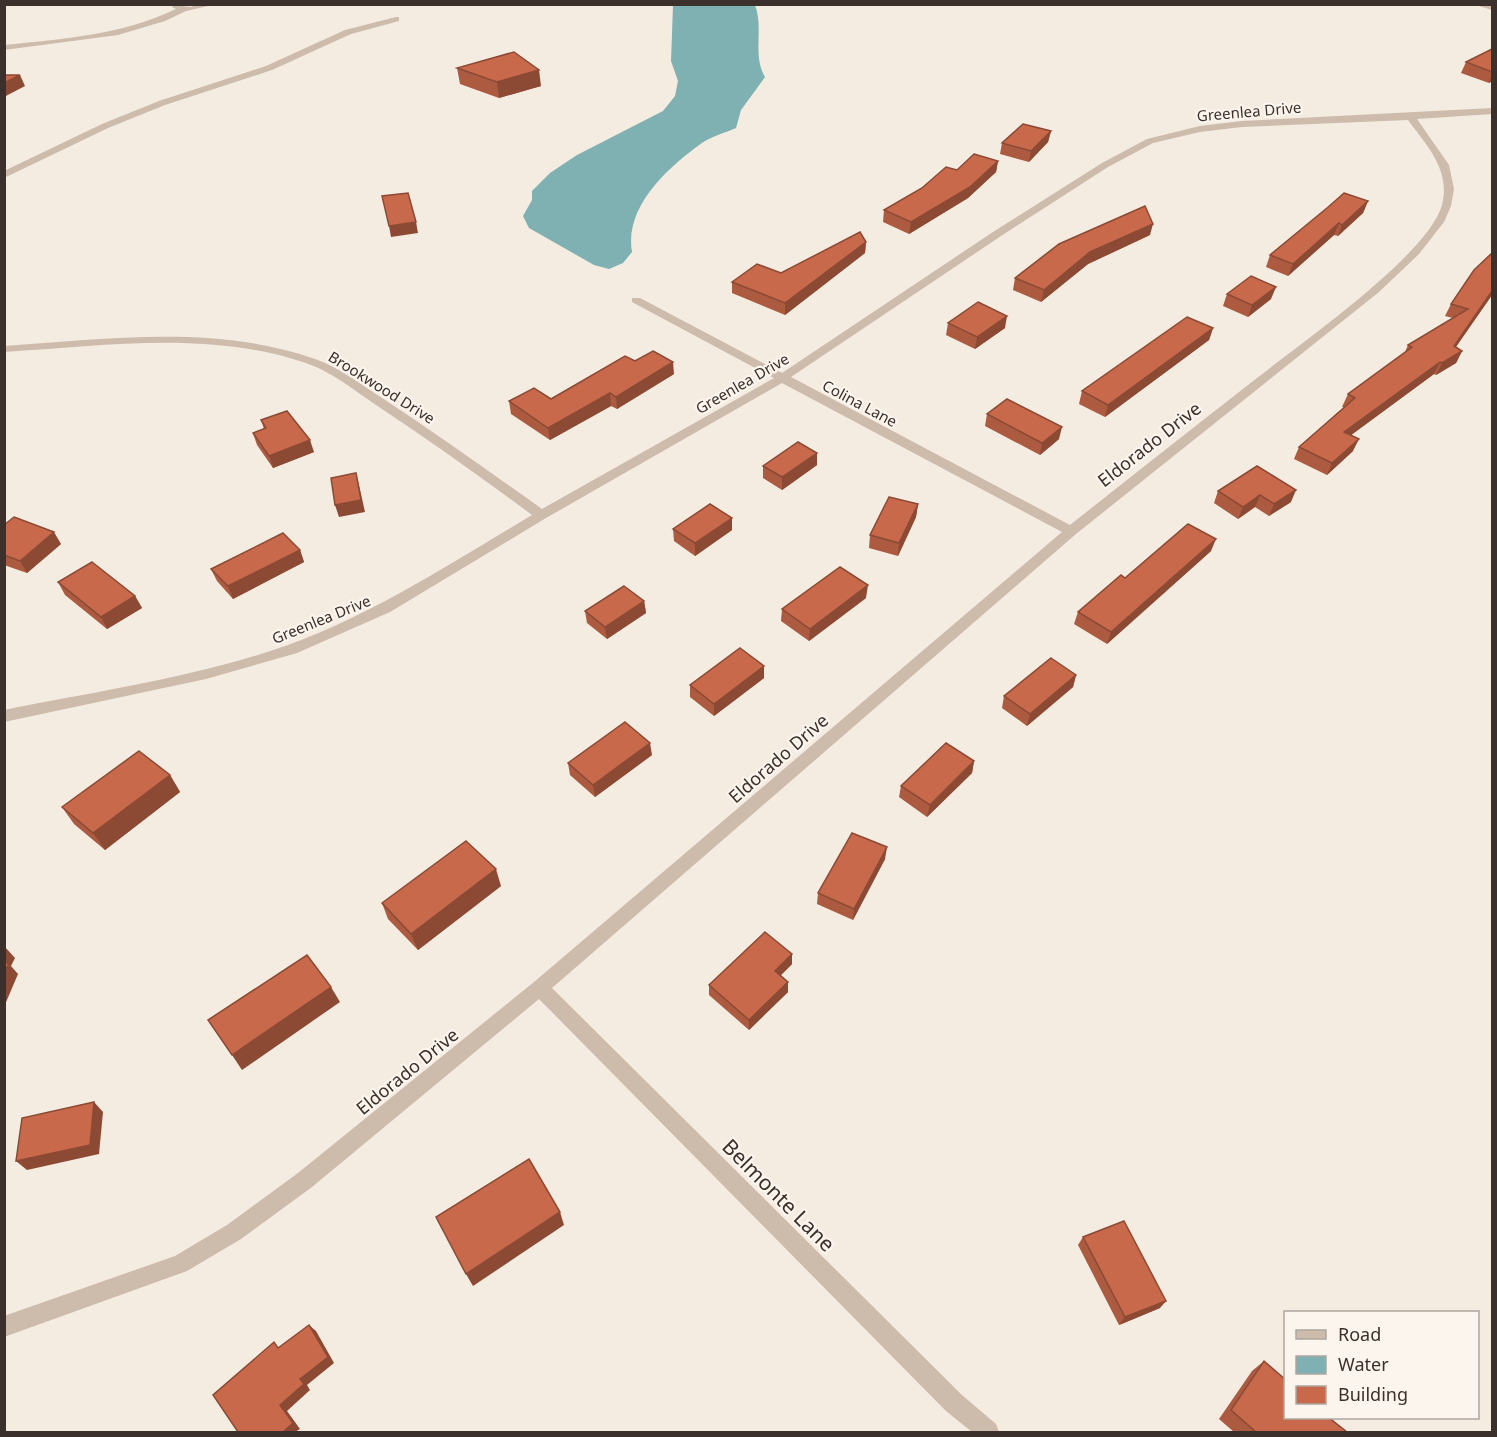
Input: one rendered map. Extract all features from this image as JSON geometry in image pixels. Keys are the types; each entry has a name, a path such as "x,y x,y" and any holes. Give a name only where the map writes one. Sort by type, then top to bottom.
{"street":[{"path":"170,4 183,9"},
{"path":"4,48 120,32 167,18 183,9 213,4"},
{"path":"1482,4 1492,8"},
{"path":"4,175 105,126 269,68 348,32 396,19"},
{"name":"Greenlea Drive","path":"4,716 206,674 292,649 385,609 541,516 782,378 1007,227 1105,165 1150,141 1200,129 1242,124 1492,111"},
{"name":"Eldorado Drive","path":"4,1327 180,1264 234,1232 305,1180 540,988 1071,531 1375,290 1420,246 1440,222 1448,203 1450,185 1447,168 1411,117"},
{"name":"Colina Lane","path":"636,300 1071,531"},
{"name":"Brookwood Drive","path":"4,349 174,340 249,346 312,362 348,382 450,448 541,516"},
{"name":"Belmonte Lane","path":"540,988 945,1395 988,1432"}],"water":[{"path":"673,5 755,5 759,23 759,60 765,77 741,110 736,128 702,143 676,164 651,190 635,219 631,235 632,252 623,263 609,269 594,265 529,228 523,216 532,200 532,191 550,173 577,155 663,111 675,96 678,81 671,61"}],"building":[{"path":"1492,49 1492,72 1466,62"},
{"path":"514,52 539,70 497,82 457,68"},
{"path":"4,75 20,75 4,83"},
{"path":"1023,124 1051,131 1031,151 1002,143"},
{"path":"974,154 998,161 970,187 911,222 884,210 922,188 946,167 957,170"},
{"path":"408,193 416,222 389,226 382,196"},
{"path":"1344,193 1368,201 1342,225 1339,223 1293,264 1270,255 1327,208"},
{"path":"1145,206 1153,224 1090,252 1044,290 1015,278 1059,244"},
{"path":"860,232 866,242 785,303 732,282 757,264 781,273"},
{"path":"1492,253 1492,291 1454,346 1462,351 1440,362 1344,432 1359,439 1332,463 1299,447 1355,398 1348,394 1412,347 1408,345 1468,309 1451,304 1474,270"},
{"path":"1251,276 1276,287 1252,305 1227,294"},
{"path":"978,302 1007,316 977,337 948,323"},
{"path":"1187,317 1213,328 1108,405 1082,391"},
{"path":"653,351 673,362 616,397 610,393 548,428 509,401 534,388 551,399 625,356 635,361"},
{"path":"1007,399 1062,427 1042,443 987,414"},
{"path":"287,411 310,440 269,456 253,433 266,428 261,420"},
{"path":"798,442 817,453 782,477 763,466"},
{"path":"1257,466 1296,490 1274,504 1260,495 1243,507 1218,491"},
{"path":"356,473 361,500 335,505 331,478"},
{"path":"889,497 918,504 899,543 870,535"},
{"path":"710,504 732,518 695,543 673,529"},
{"path":"14,517 54,532 20,561 4,555 4,525"},
{"path":"1188,524 1216,539 1111,632 1078,612 1121,575 1125,578"},
{"path":"283,533 300,550 228,586 211,569"},
{"path":"92,562 135,596 101,617 58,582"},
{"path":"840,567 868,585 810,629 782,609"},
{"path":"624,586 644,601 605,627 585,611"},
{"path":"740,648 764,666 714,704 690,685"},
{"path":"1051,658 1076,675 1030,714 1004,696"},
{"path":"625,722 650,743 593,785 568,763"},
{"path":"946,743 974,761 930,805 901,786"},
{"path":"139,751 170,775 93,833 62,807"},
{"path":"852,833 887,847 854,909 818,893"},
{"path":"466,841 496,869 411,934 382,903"},
{"path":"765,932 792,954 775,971 788,982 749,1020 709,985"},
{"path":"307,955 331,987 232,1055 208,1020"},
{"path":"4,963 9,963 4,973"},
{"path":"94,1102 90,1145 16,1161 22,1118"},
{"path":"529,1159 560,1212 466,1274 436,1217"},
{"path":"1124,1221 1166,1301 1125,1317 1083,1237"},
{"path":"309,1325 328,1357 300,1379 304,1384 280,1405 293,1423 283,1432 238,1432 213,1395 274,1342 278,1348"},
{"path":"1264,1361 1284,1378 1284,1419 1330,1419 1347,1432 1256,1432 1231,1410"}]}
